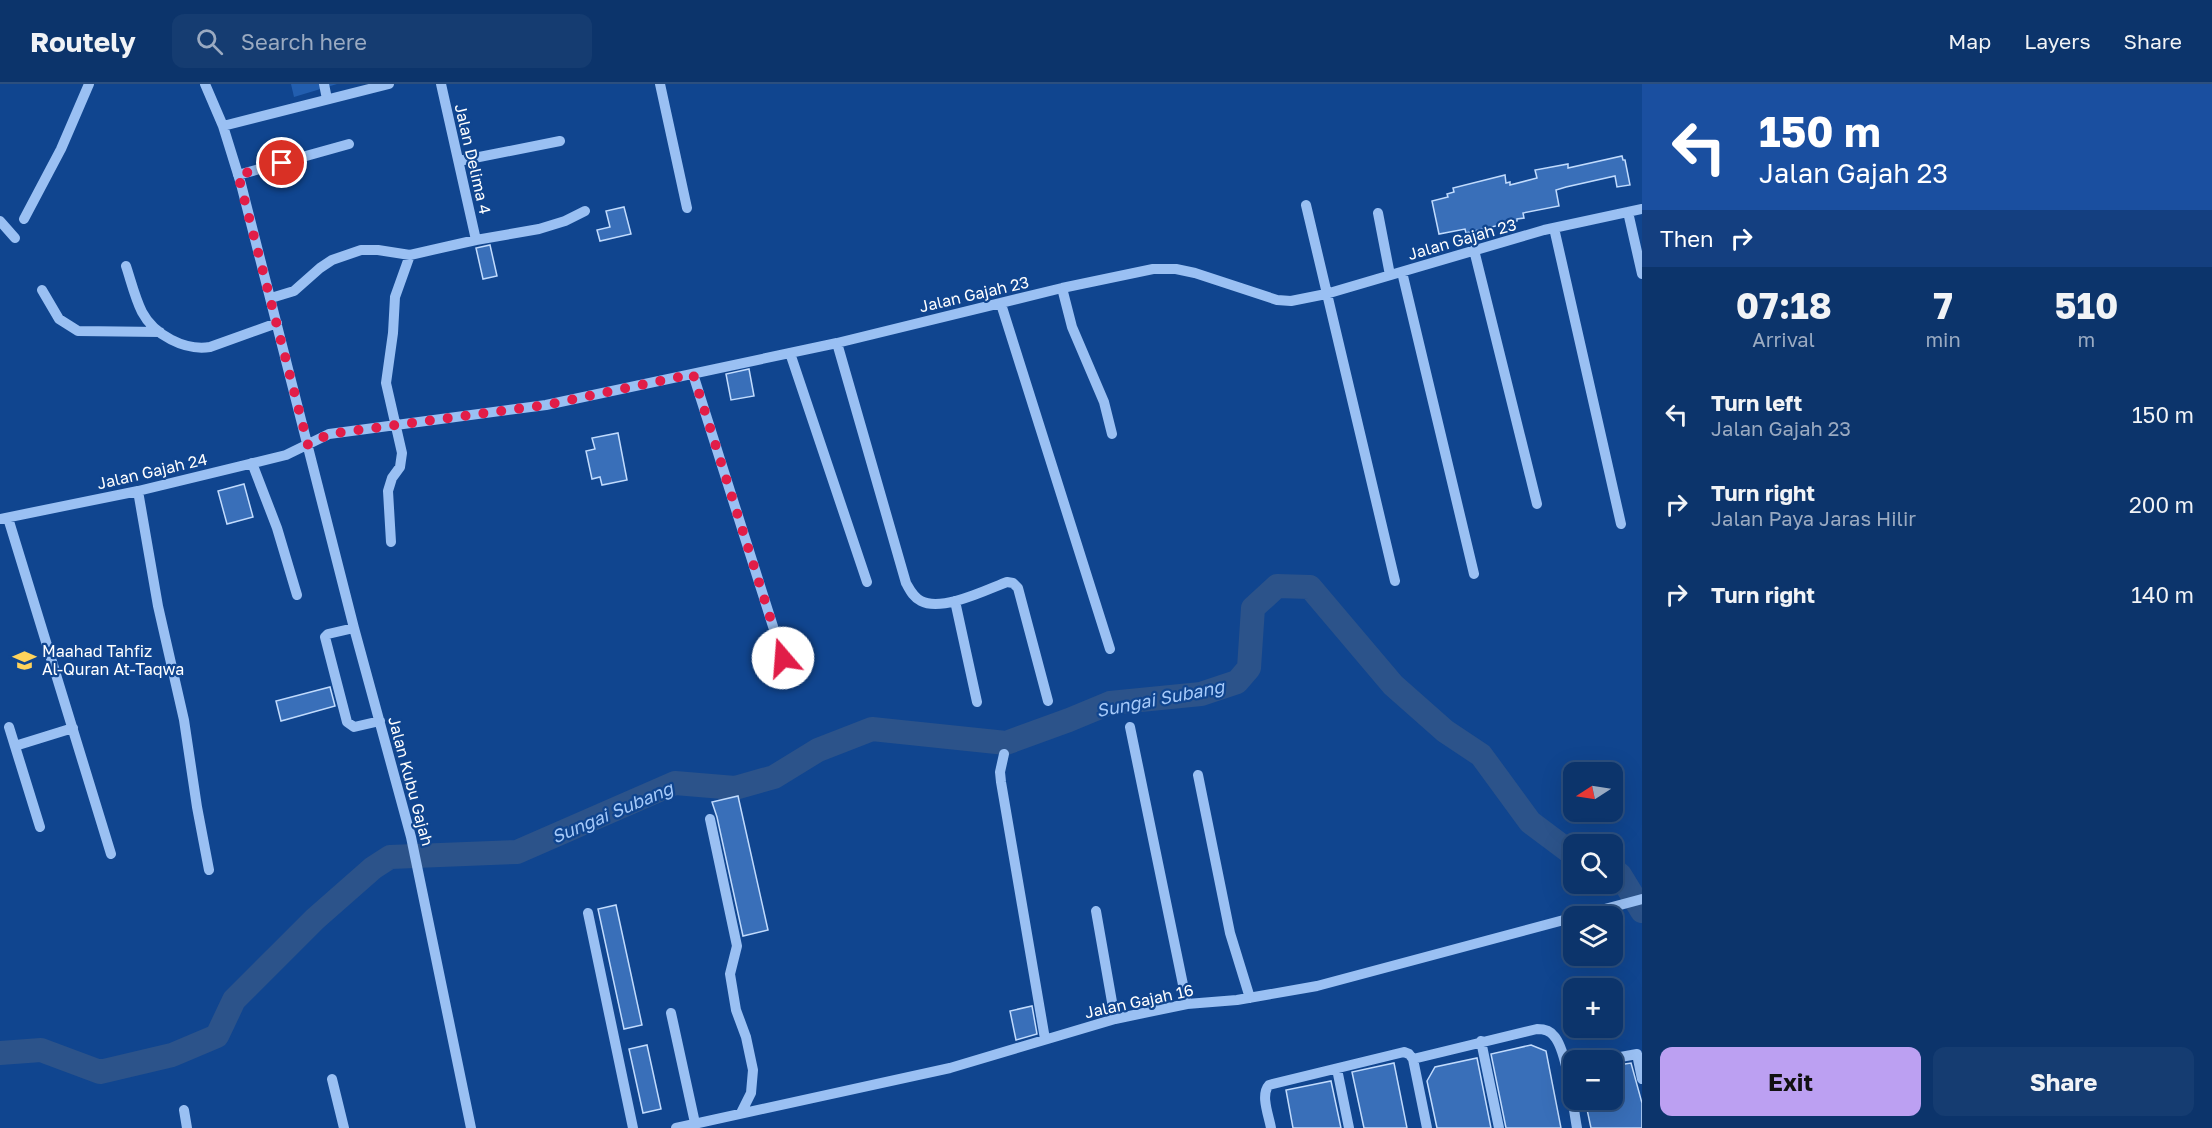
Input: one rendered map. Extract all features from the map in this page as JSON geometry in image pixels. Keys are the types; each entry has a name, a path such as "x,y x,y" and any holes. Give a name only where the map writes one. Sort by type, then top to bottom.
{"street":[{"path":"24,219 89,84"},
{"name":"Jalan Kubu Gajah","path":"206,84 223,126 238,175 354,628 411,837 471,1128"},
{"path":"324,84 327,99"},
{"path":"223,126 389,84"},
{"name":"Jalan Delima 4","path":"441,84 476,240"},
{"path":"660,84 687,208"},
{"path":"459,161 560,141"},
{"path":"238,175 349,144"},
{"path":"1306,205 1395,581"},
{"name":"Jalan Gajah 23","path":"308,445 329,434 546,405 837,343 1062,288 1153,269 1176,269 1195,273 1278,300 1291,301 1326,294 1554,228 1642,209"},
{"path":"271,298 294,291 320,268 361,250 410,255 539,229 565,221 585,211"},
{"path":"1628,212 1642,274"},
{"path":"1378,213 1390,275"},
{"path":"0,221 15,238"},
{"path":"1554,228 1621,524"},
{"path":"1474,250 1537,504"},
{"path":"391,542 388,491 392,478 400,467 402,453 386,383 393,333 394,297 410,255"},
{"path":"126,267 142,313 160,332 182,345 199,349 210,347 277,323"},
{"path":"1402,272 1474,574"},
{"path":"1062,288 1072,327 1104,402 1112,434"},
{"path":"42,290 59,319 78,332 160,332"},
{"path":"1001,304 1110,649"},
{"path":"837,343 906,583 921,601 932,604 955,601 1007,582 1016,585 1048,701"},
{"path":"790,353 867,582"},
{"path":"693,374 783,658"},
{"name":"Jalan Gajah 24","path":"4,518 138,491 286,455 308,445"},
{"path":"252,463 277,528 297,595"},
{"path":"138,491 158,606 184,720 209,870"},
{"path":"4,518 73,728 111,854"},
{"path":"955,601 977,702"},
{"path":"354,628 328,634 325,637 347,722 354,727 380,721"},
{"path":"9,727 40,827"},
{"path":"1131,727 1186,1005"},
{"path":"15,746 73,728"},
{"path":"1005,754 1000,782 1045,1040"},
{"path":"1198,775 1230,933 1250,998"},
{"path":"710,819 737,946 730,968 731,983 753,1070 751,1093 741,1113"},
{"name":"Jalan Gajah 16","path":"676,1128 950,1068 1115,1019 1186,1005 1250,998 1317,986 1642,899"},
{"path":"1096,911 1115,1019"},
{"path":"588,913 633,1128"},
{"path":"671,1013 695,1123"},
{"path":"1413,1059 1537,1029 1551,1032 1563,1051"},
{"path":"1480,1041 1499,1128"},
{"path":"1271,1128 1265,1095 1266,1087 1269,1085 1404,1052 1413,1059 1427,1128"},
{"path":"1623,1057 1637,1054 1642,1079"},
{"path":"1337,1069 1349,1128"},
{"path":"332,1079 344,1128"},
{"path":"184,1110 187,1128"},
{"path":"1575,1110 1577,1128"}],"shaded area":[{"path":"291,84 337,84 294,97"}],"building":[{"path":"1622,156 1625,160 1630,185 1617,187 1615,176 1566,187 1556,190 1559,206 1523,213 1524,218 1517,219 1517,221 1466,233 1465,229 1439,234 1432,201 1448,197 1447,194 1454,192 1453,188 1505,175 1506,183 1510,182 1510,185 1537,178 1535,170 1568,164 1568,168"},
{"path":"624,207 631,234 600,241 597,230 610,227 606,211"},
{"path":"490,245 497,276 483,279 476,248"},
{"path":"749,369 754,396 731,400 726,374"},
{"path":"618,433 627,480 602,485 600,477 592,479 586,451 595,449 592,438"},
{"path":"244,484 253,517 227,524 218,491"},
{"path":"330,687 335,706 281,721 276,701"},
{"path":"738,796 768,930 743,936 712,802"},
{"path":"616,905 642,1025 624,1029 598,909"},
{"path":"1032,1006 1037,1034 1016,1040 1010,1011"},
{"path":"647,1045 661,1109 643,1113 629,1049"},
{"path":"1531,1045 1546,1051 1561,1128 1506,1128 1491,1054"},
{"path":"1477,1058 1491,1128 1437,1128 1427,1081 1435,1067"},
{"path":"1394,1063 1407,1128 1364,1128 1352,1072"},
{"path":"1631,1063 1642,1103 1642,1128 1591,1128 1587,1110 1623,1110 1623,1064"},
{"path":"1331,1081 1341,1128 1293,1128 1286,1090"}],"waterway":[{"name":"Sungai Subang","path":"0,1053 41,1050 100,1072 172,1055 217,1036 234,1000 315,919 373,868 390,857 517,852 675,783 735,788 774,777 818,750 872,729 1006,743 1110,703 1201,694 1237,682 1249,668 1253,608 1277,586 1310,587 1393,685 1445,731 1481,755 1530,822 1563,847"},
{"name":"Sungai Subang","path":"1623,880 1642,911"}],"place":[{"name":"Maahad Tahfiz Al-Quran At-Taqwa","path":"24,660"}],"route":[{"path":"282,163 238,175 308,445 329,434 546,405 693,374 783,658"}]}
